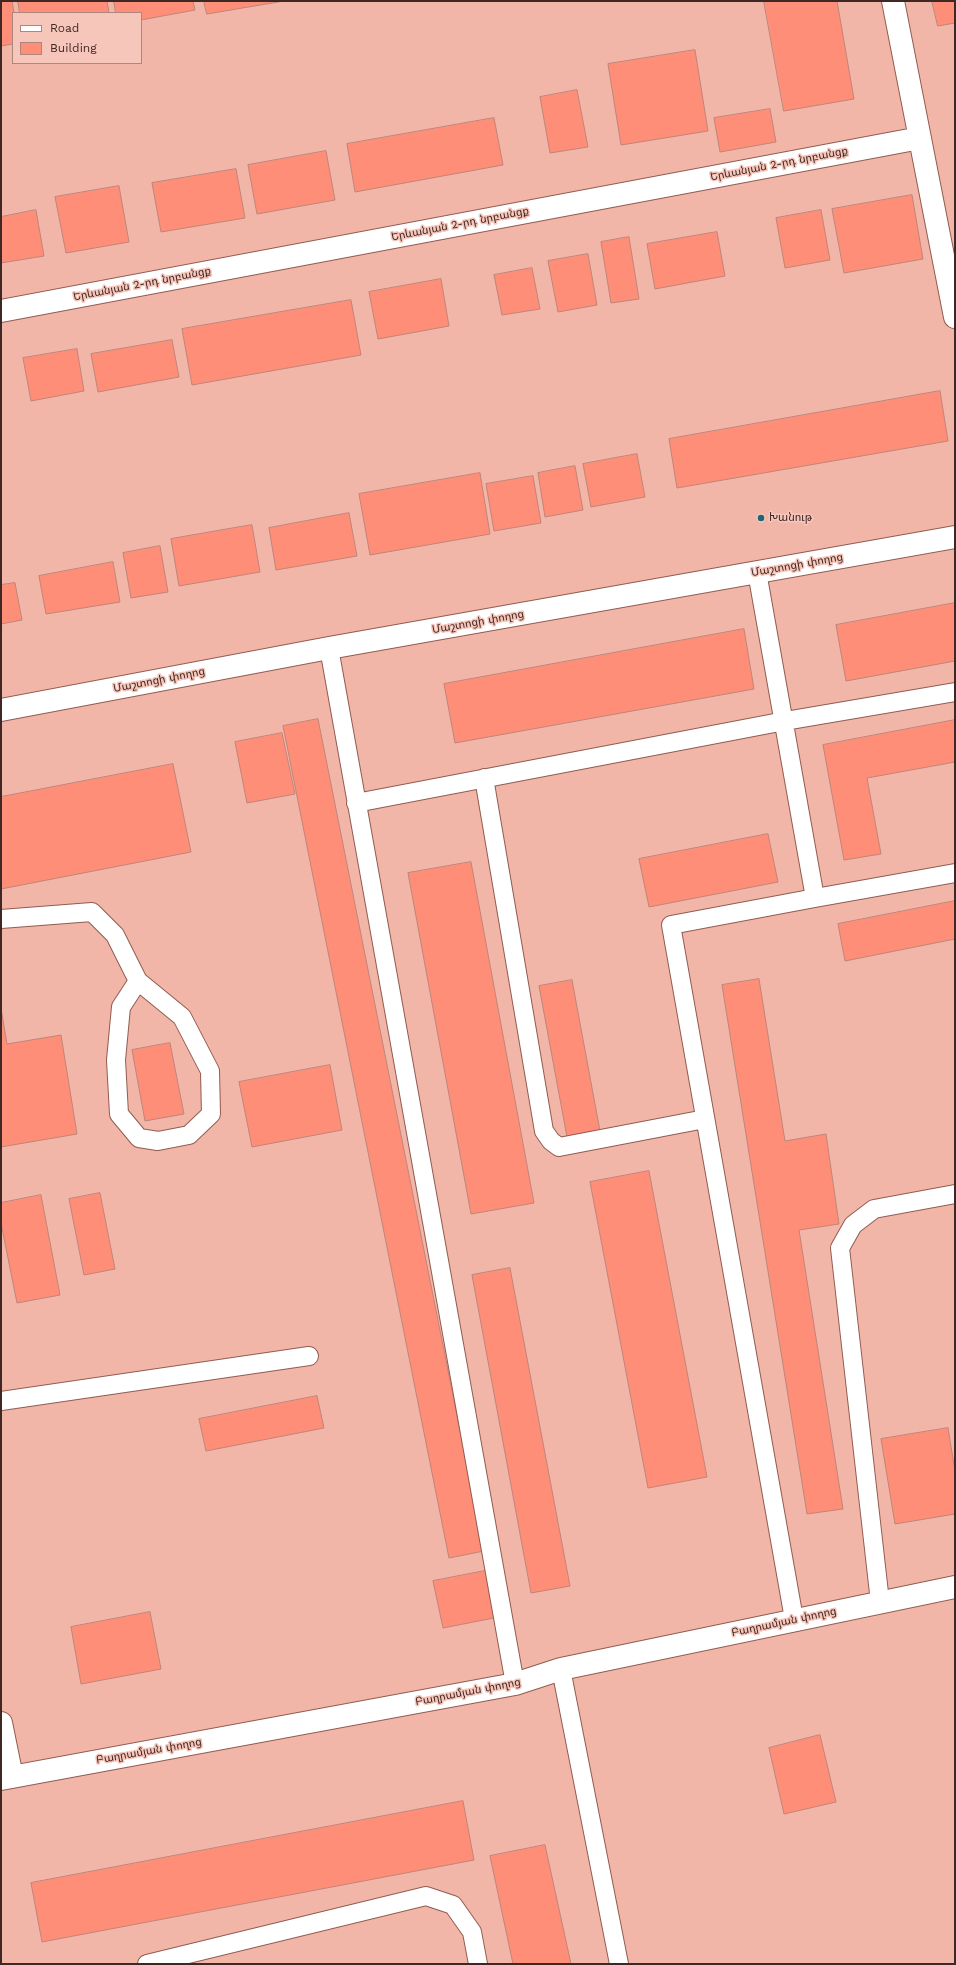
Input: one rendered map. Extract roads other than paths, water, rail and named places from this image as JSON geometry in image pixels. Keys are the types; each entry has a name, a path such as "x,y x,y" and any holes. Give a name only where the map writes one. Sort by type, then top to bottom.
{"street":[{"path":"893,1 955,317"},
{"name":"Երևանյան 2-րդ նրբանցք","path":"1,311 920,138"},
{"name":"Մաշտոցի փողոց","path":"1,710 328,648 955,537"},
{"name":"Բաղրամյան փողոց","path":"6,1778 515,1684 561,1669 794,1619 955,1587"},
{"path":"1,1723 6,1778"}],"lane":[{"path":"757,572 785,721 815,898"},
{"path":"328,648 515,1684"},
{"path":"356,803 785,721 955,692"},
{"path":"484,778 544,1131 551,1141 559,1147 705,1119"},
{"path":"794,1619 671,925 955,873"},
{"path":"1,919 92,912 115,935 138,981 182,1017 210,1071 211,1114 190,1135 158,1141 139,1138 119,1114 116,1060 121,1007 138,981"},
{"path":"880,1602 840,1248 853,1225 874,1209 955,1194"},
{"path":"1,1401 309,1356"},
{"path":"561,1669 619,1964"},
{"path":"147,1964 426,1896 453,1905 472,1932 478,1964"}],"place":[{"name":"Խանութ","path":"761,518"}]}
